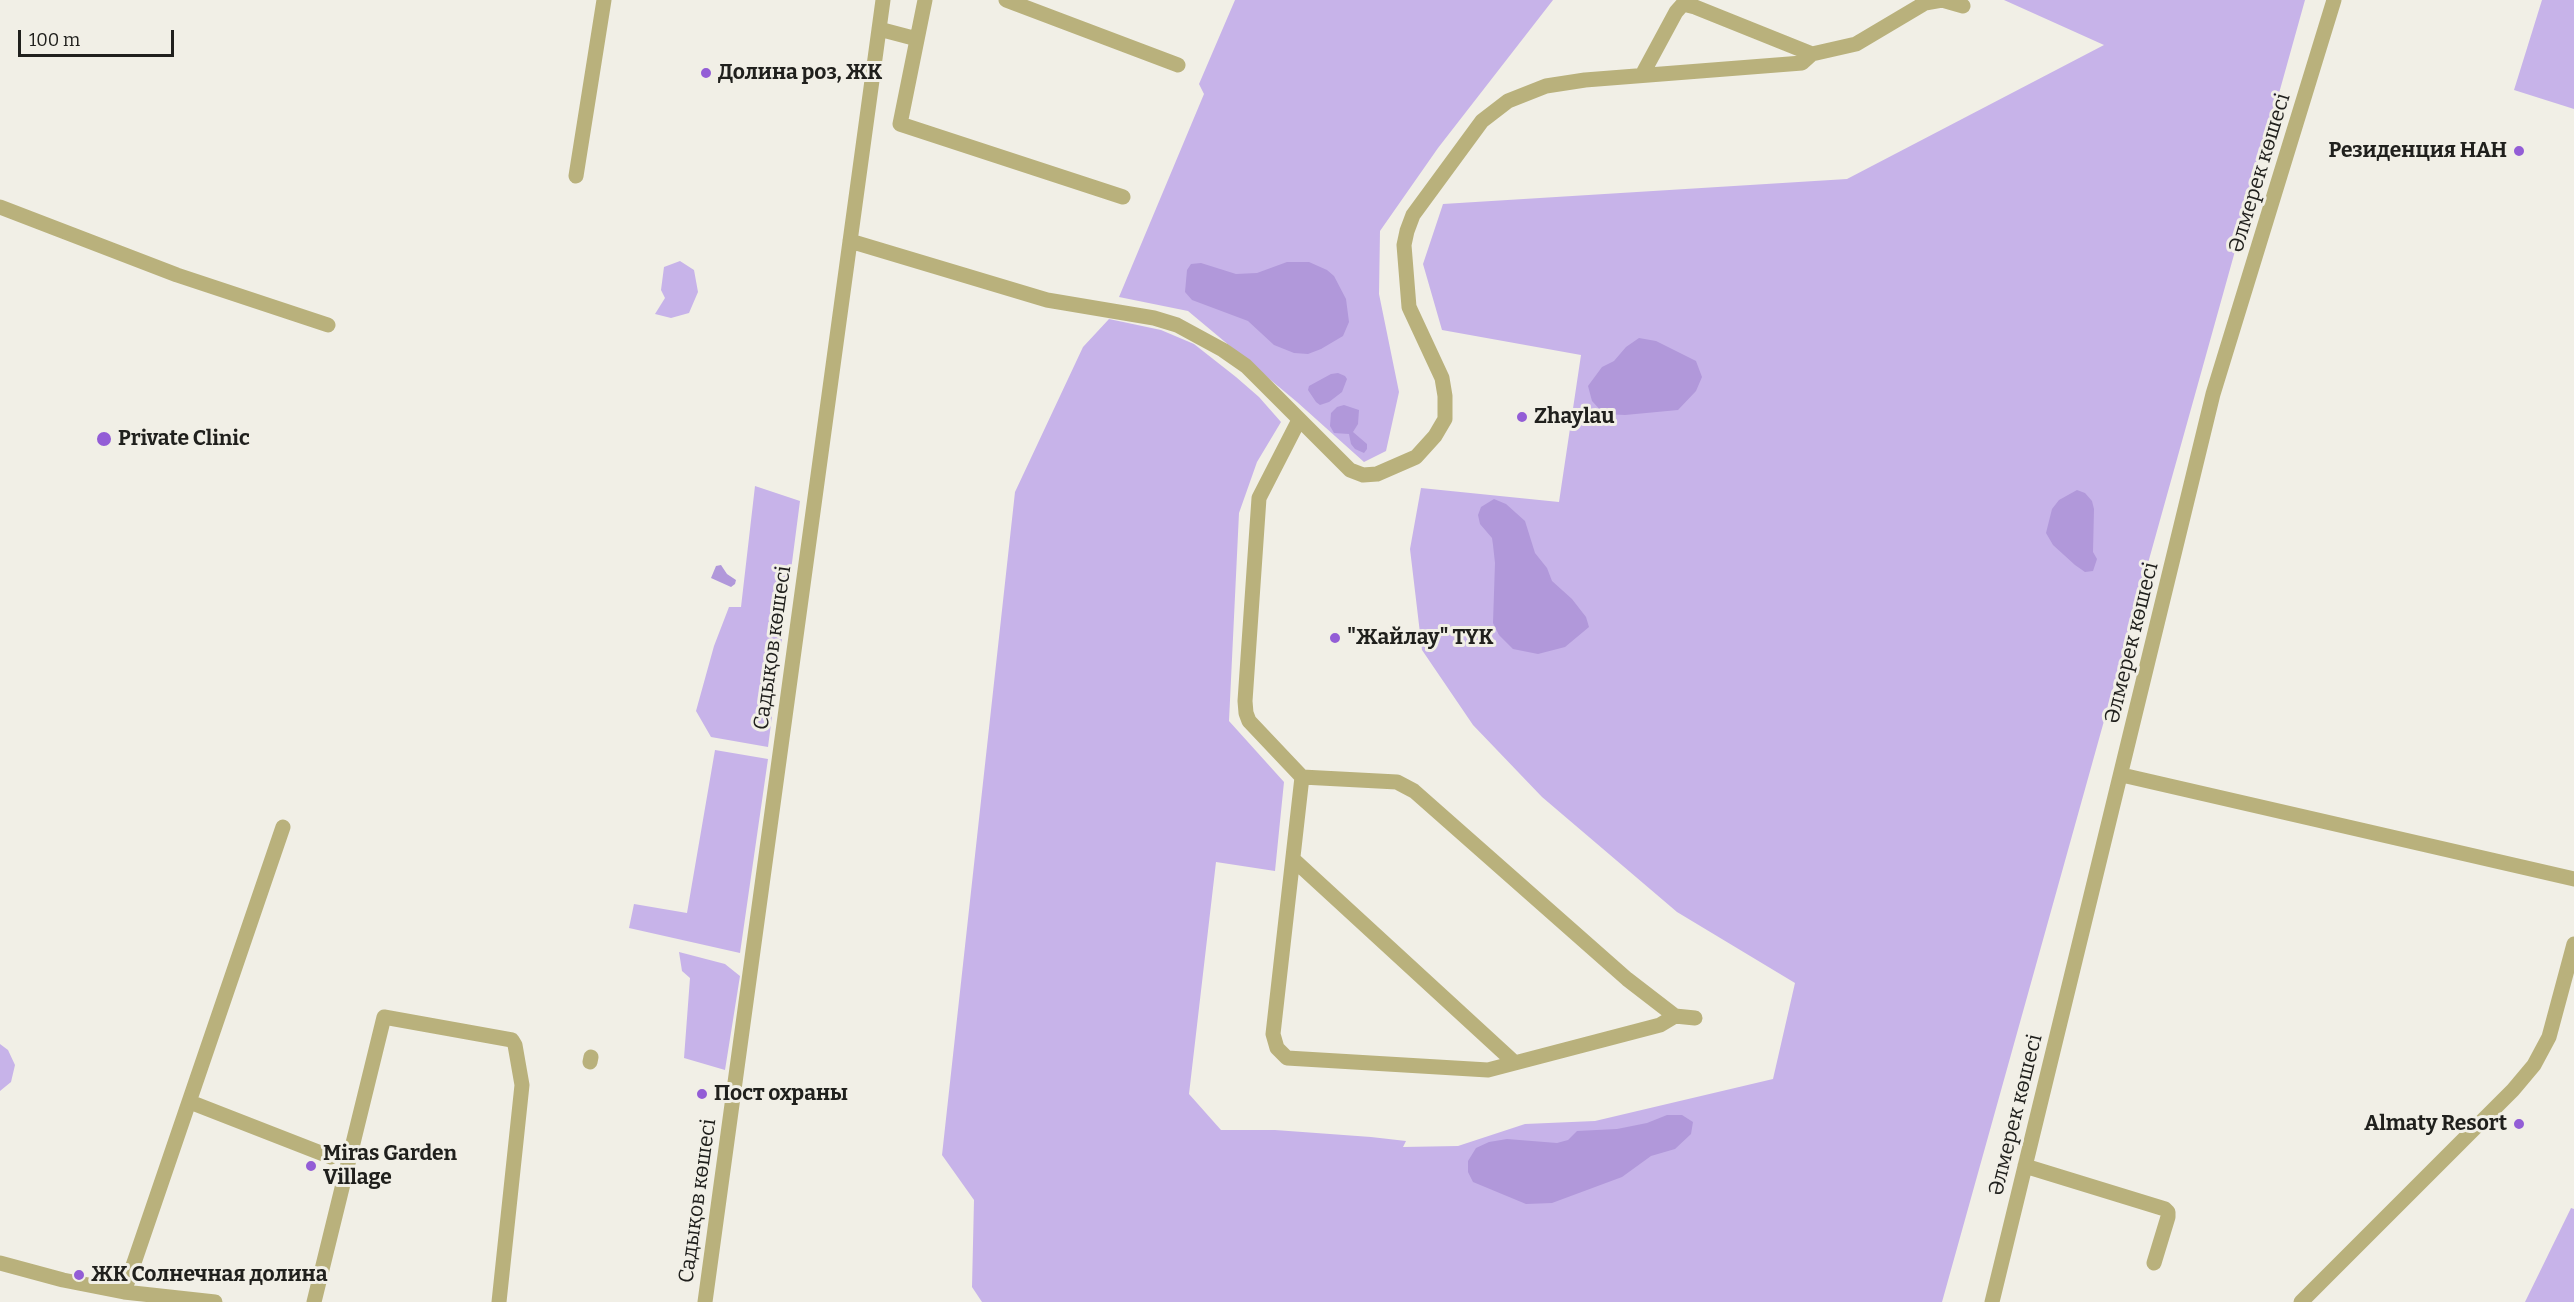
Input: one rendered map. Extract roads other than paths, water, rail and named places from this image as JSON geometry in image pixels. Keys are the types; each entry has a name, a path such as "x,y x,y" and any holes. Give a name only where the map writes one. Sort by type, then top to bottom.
{"street":[{"path":"576,176 604,0"},
{"name":"Садықов көшесі","path":"705,1302 884,0"},
{"path":"925,0 900,124 1123,197"},
{"path":"1006,0 1178,65"},
{"path":"850,240 1047,300 1177,324 1246,366 1350,470 1363,475 1377,474 1416,457 1435,436 1445,419 1445,396 1436,363 1422,340 1409,307 1404,245 1413,215 1482,121 1508,101 1546,86 1642,75 1787,66 1802,63 1812,54 1856,44 1925,3 1942,0 1963,6"},
{"name":"Әлмерек көшесі","path":"1992,1302 2213,394 2334,0"},
{"path":"1642,75 1683,2 1812,54"},
{"path":"879,29 917,39"},
{"path":"0,207 177,275 328,325"},
{"path":"1299,420 1259,498 1245,701 1249,721 1302,777 1397,782 1414,791 1627,979 1675,1016 1695,1018"},
{"path":"2122,775 2574,879"},
{"path":"1302,777 1274,1034 1277,1048 1287,1058 1488,1070 1660,1025 1675,1016"},
{"path":"124,1292 283,826"},
{"path":"1294,860 1515,1063"},
{"path":"2301,1302 2505,1098 2534,1065 2549,1037 2574,944"},
{"path":"315,1302 384,1017 512,1040 522,1085 499,1302"},
{"path":"190,1101 331,1156"},
{"path":"2025,1166 2165,1209 2168,1217 2154,1263"},
{"path":"0,1263 63,1280 124,1292 215,1302"}],"place":[{"name":"Долина роз, ЖК","path":"706,73"},
{"name":"Резиденция НАН","path":"2519,151"},
{"name":"Zhaylau","path":"1522,417"},
{"name":"Private Clinic","path":"104,439"},
{"name":"\"Жайлау\" ТҮК","path":"1335,638"},
{"name":"Пост охраны","path":"702,1094"},
{"name":"Almaty Resort","path":"2519,1124"},
{"name":"Miras Garden Village","path":"311,1166"},
{"name":"ЖК Солнечная долина","path":"79,1275"}]}
